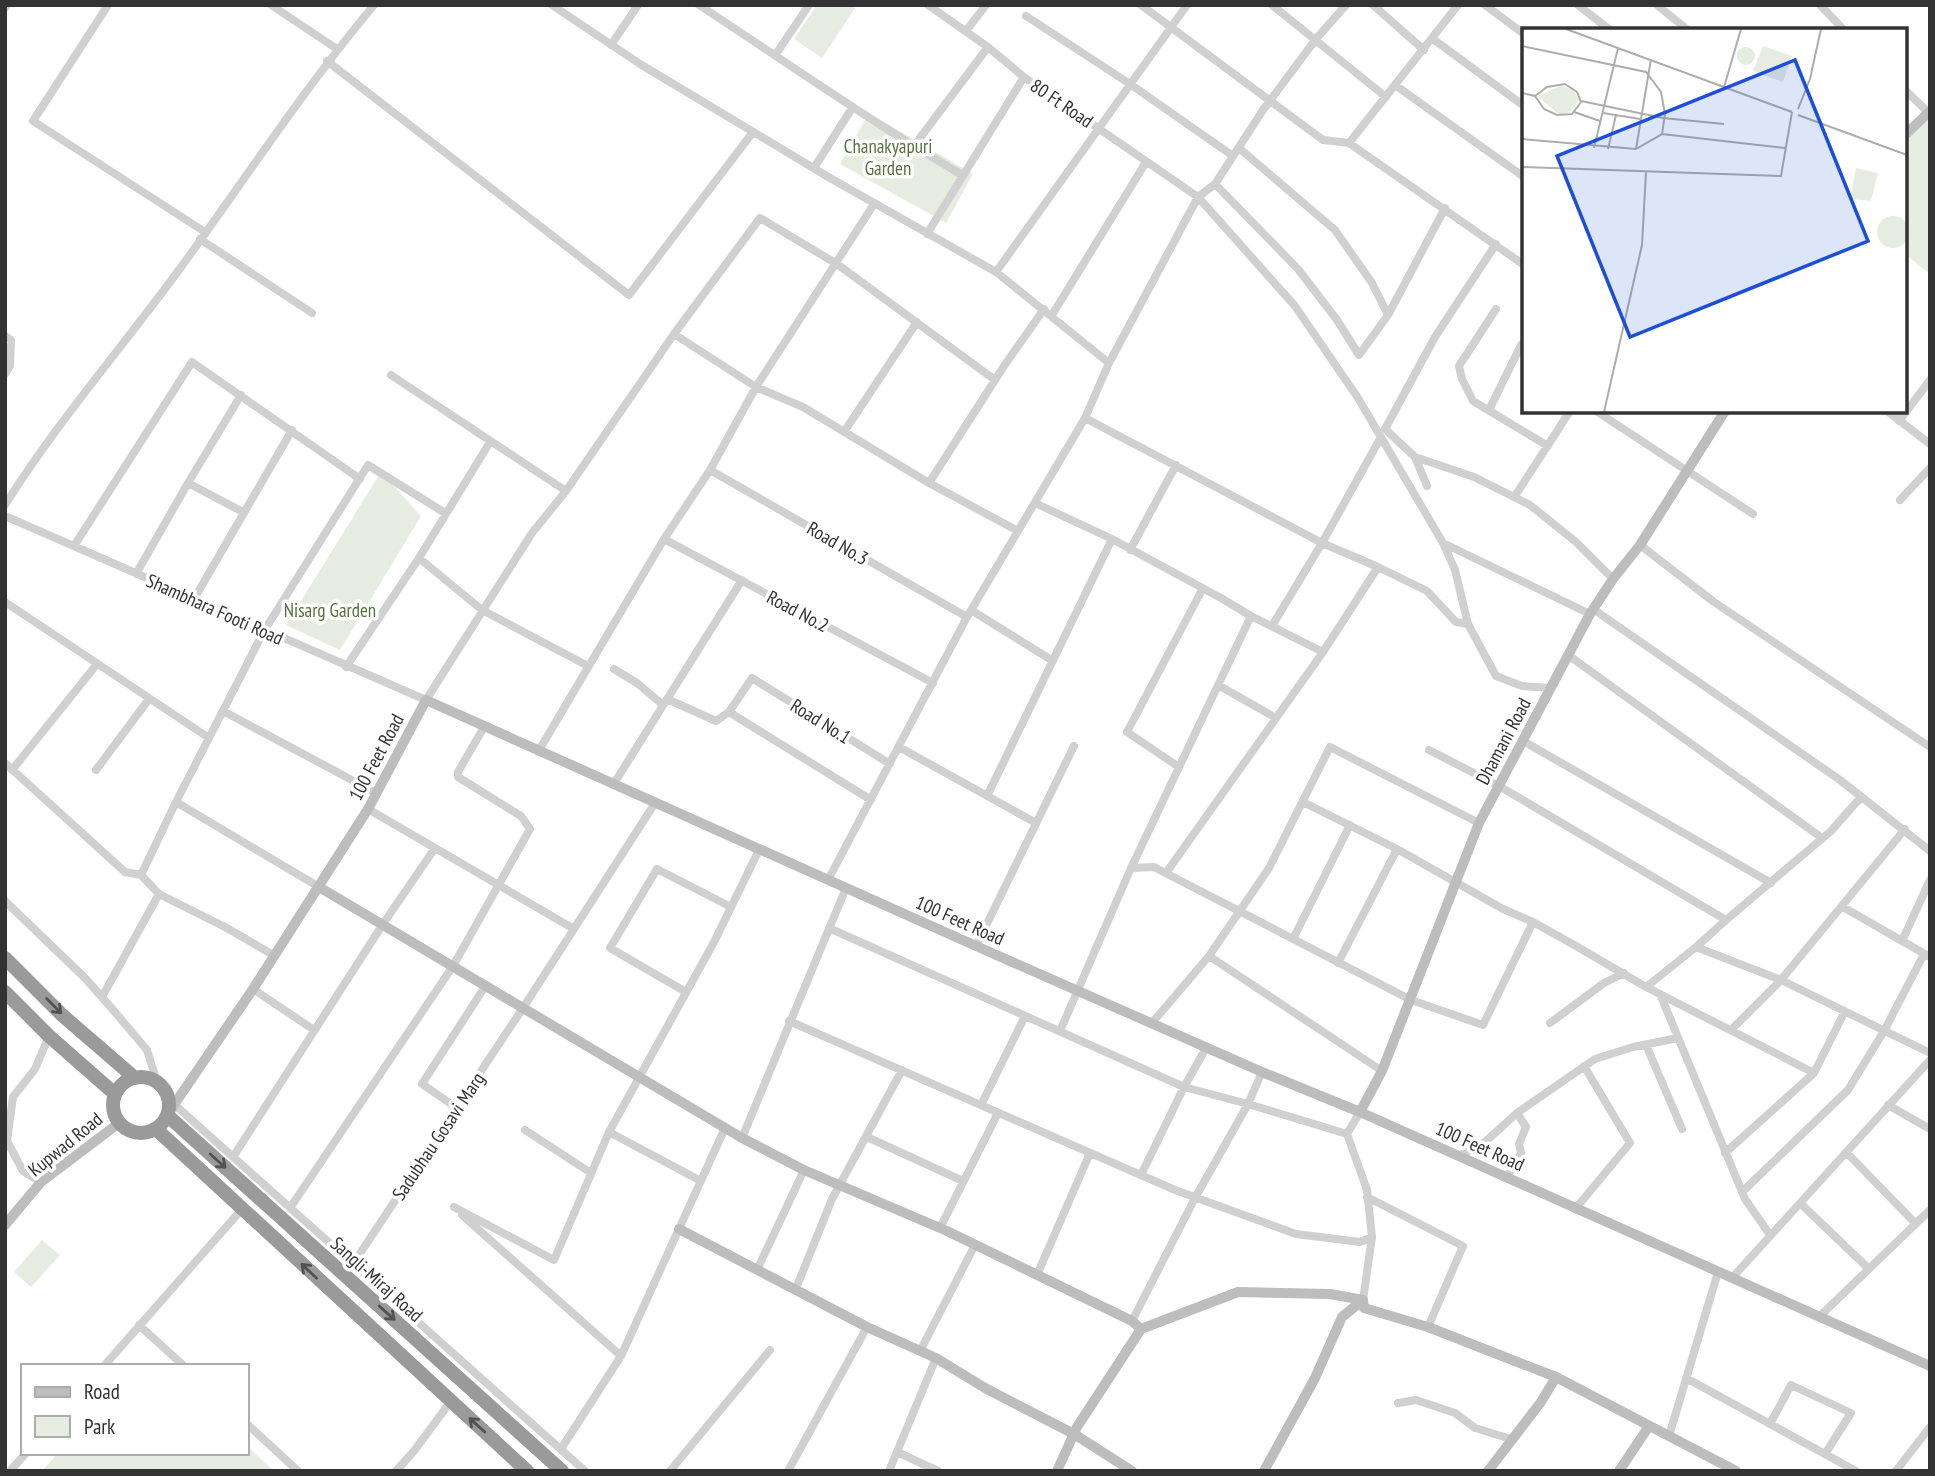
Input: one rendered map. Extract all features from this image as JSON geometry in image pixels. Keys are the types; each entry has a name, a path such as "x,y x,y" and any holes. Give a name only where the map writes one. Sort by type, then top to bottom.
{"highway":[{"path":"5,958 62,1014 135,1078"},
{"path":"5,992 49,1036 115,1094"},
{"path":"135,1078 148,1078 157,1082 167,1097 171,1110 156,1129 138,1134 128,1131 119,1123 112,1109 115,1094 122,1084 135,1078"},
{"name":"Sangli-Miraj Road","path":"171,1110 562,1471"},
{"name":"Sangli-Miraj Road","path":"156,1129 527,1471"}],"main road":[{"path":"1907,133 1929,112"},
{"name":"Dhamani Road","path":"1360,1112 1382,1071 1479,823 1592,612 1613,579 1640,545 1724,413"},
{"name":"100 Feet Road","path":"171,1110 275,956 368,809 426,700 1206,1048 1360,1112 1930,1366"},
{"path":"319,887 742,1138 804,1170 975,1244 1132,1321 1141,1329"},
{"name":"Kupwad Road","path":"5,1225 41,1182 119,1123"},
{"path":"679,1229 867,1327 936,1358 985,1388 1074,1434 1132,1471"},
{"path":"1057,1471 1074,1434 1141,1329 1238,1293 1330,1294 1363,1300"},
{"path":"1363,1300 1364,1308 1428,1327 1556,1377 1736,1471"},
{"path":"1264,1471 1315,1378 1342,1317 1363,1300"},
{"path":"1488,1471 1556,1377"},
{"path":"1619,1471 1649,1426"}],"street":[{"path":"108,5 33,121 312,313"},
{"path":"271,5 337,49"},
{"path":"5,505 27,470 203,236 327,61 374,5"},
{"path":"551,5 753,132 996,272 1110,363"},
{"path":"611,45 638,5"},
{"path":"699,5 776,54 852,108 962,175"},
{"path":"776,54 809,5"},
{"name":"80 Ft Road","path":"928,5 988,47 1024,77 1198,197 1295,306 1358,398 1443,543 1455,570 1468,624"},
{"path":"965,31 986,5"},
{"path":"1141,5 1323,140 1349,143 1522,264"},
{"path":"996,272 1187,5"},
{"path":"1272,5 1386,97"},
{"path":"828,880 969,614 1085,418 1110,363 1198,197 1215,184 1270,100 1316,39 1346,5"},
{"path":"1373,5 1424,50"},
{"path":"1349,143 1458,5"},
{"path":"1485,5 1522,33"},
{"path":"1578,5 1607,28"},
{"path":"1657,5 1681,28"},
{"path":"1820,5 1842,28"},
{"path":"1026,16 1233,156"},
{"path":"1433,39 1522,105"},
{"path":"914,146 988,47"},
{"path":"327,61 629,295 753,132"},
{"path":"927,234 1024,77"},
{"path":"1395,86 1522,176"},
{"path":"1907,92 1929,112"},
{"path":"814,168 852,108"},
{"path":"1238,148 1335,230 1372,283 1388,315"},
{"path":"929,482 995,380 1048,312 1146,162"},
{"path":"1215,184 1298,269 1337,320 1359,355 1388,315 1445,208"},
{"path":"538,752 664,539 710,470 756,387 874,204"},
{"path":"426,700 532,533 566,491 674,334 760,218 837,264 995,380"},
{"path":"1272,626 1322,543 1435,337 1496,244"},
{"path":"1496,309 1459,366 1462,379 1473,401 1548,446"},
{"path":"844,432 918,322"},
{"path":"674,334 756,387 803,408 1018,531"},
{"path":"5,336 11,340 10,366 5,374"},
{"path":"1489,410 1521,345"},
{"path":"74,546 192,362 359,479"},
{"path":"391,375 566,491"},
{"path":"1907,410 1930,380"},
{"path":"136,574 241,395"},
{"path":"1515,496 1569,413"},
{"path":"1598,413 1753,514"},
{"path":"1889,413 1930,444"},
{"path":"1899,421 1905,413"},
{"path":"1085,418 1322,543 1427,591 1456,622 1468,624 1496,676 1521,686 1551,688"},
{"path":"1385,429 1415,457 1474,477 1531,505 1576,542 1613,579"},
{"path":"194,599 292,430"},
{"path":"346,667 419,558 490,442"},
{"path":"1415,457 1427,486"},
{"path":"141,875 264,631 368,465 445,513"},
{"path":"1130,550 1176,465"},
{"path":"1900,500 1930,468"},
{"name":"Road No.3","path":"710,470 1053,661"},
{"path":"188,483 243,512"},
{"path":"1035,503 1112,539 1251,616 1323,652"},
{"name":"Shambhara Footi Road","path":"5,516 426,700"},
{"name":"Road No.2","path":"664,539 933,683"},
{"path":"987,796 1112,539"},
{"path":"1443,543 1592,612 1861,797 1930,851"},
{"path":"1640,545 1714,602 1928,743"},
{"path":"419,558 482,610 588,667"},
{"path":"1166,873 1323,652 1378,567"},
{"path":"613,785 742,580"},
{"path":"1179,767 1127,732 1203,588"},
{"path":"5,602 209,738"},
{"path":"1059,1031 1131,868 1251,616"},
{"path":"1568,655 1822,838"},
{"path":"97,664 9,766 125,872 141,875 159,894 275,956"},
{"path":"614,669 665,702 716,721 729,712 871,800"},
{"name":"Road No.1","path":"729,712 752,678 890,764"},
{"path":"1218,685 1276,719"},
{"path":"96,770 149,699"},
{"path":"223,711 376,793"},
{"path":"290,1208 453,966 530,829 520,816 458,778 457,772 484,727"},
{"path":"1523,741 1771,883"},
{"path":"976,946 1074,746"},
{"path":"899,747 1036,823"},
{"path":"1152,1023 1209,956 1269,869 1331,747 1479,823"},
{"path":"1429,750 1499,786 1726,920"},
{"path":"1646,987 1822,838 1861,797"},
{"path":"176,802 319,887"},
{"path":"1303,802 1397,849 1503,909 1534,922 1646,987 1814,1073"},
{"name":"Sadubhau Gosavi Marg","path":"353,1264 523,1008 654,803"},
{"path":"368,809 574,929"},
{"path":"1293,939 1350,825"},
{"path":"1732,1029 1781,980 1905,829"},
{"path":"233,1157 435,848"},
{"path":"621,1356 454,1207 554,1260 610,1132 731,907 759,849"},
{"path":"1338,963 1397,849"},
{"path":"1131,868 1154,867 1410,1000 1483,1026 1534,922"},
{"path":"686,992 610,948 657,869 731,907"},
{"path":"1902,941 1930,880"},
{"path":"742,1138 846,888"},
{"path":"102,997 159,894"},
{"path":"5,901 86,979 147,1050 157,1082"},
{"path":"1742,1192 1848,1090 1927,955 1843,907"},
{"path":"829,928 1184,1087 1347,1134"},
{"path":"1696,947 1781,980 1930,1053"},
{"path":"1209,956 1382,1071"},
{"path":"1550,1023 1604,983 1624,973"},
{"path":"457,1108 422,1084 485,985"},
{"path":"253,989 314,1030"},
{"path":"1660,994 1742,1192 1770,1235"},
{"path":"1725,1153 1814,1073 1845,1011"},
{"path":"981,1105 1025,1016"},
{"path":"789,1021 1195,1198 1296,1234 1360,1242 1372,1237"},
{"path":"41,1182 23,1171 6,1141 13,1097 35,1069 49,1036"},
{"path":"1459,1156 1485,1142 1517,1113 1595,1059 1678,1038"},
{"path":"1646,1045 1682,1129"},
{"path":"1141,1175 1206,1048"},
{"path":"1732,1278 1930,1060"},
{"path":"1576,1208 1630,1143 1584,1066"},
{"path":"797,1286 832,1199 902,1070"},
{"path":"1132,1321 1195,1198 1248,1104 1262,1072"},
{"path":"1888,1105 1930,1129"},
{"path":"171,1110 233,1157 585,1471"},
{"path":"1360,1112 1347,1134 1367,1197 1372,1237 1363,1300"},
{"path":"940,1228 998,1113"},
{"path":"1507,1177 1521,1153 1520,1144 1526,1127 1517,1113"},
{"path":"561,1450 621,1356 725,1128"},
{"path":"525,1130 592,1173"},
{"path":"610,1132 701,1181"},
{"path":"866,1137 963,1181"},
{"path":"1846,1152 1916,1224"},
{"path":"1037,1275 1090,1153"},
{"path":"757,1270 804,1170"},
{"path":"1367,1197 1463,1246 1428,1327"},
{"path":"1800,1203 1869,1269"},
{"path":"106,1364 242,1209"},
{"path":"1819,1317 1930,1210"},
{"path":"920,1351 975,1244"},
{"path":"1669,1436 1718,1272"},
{"path":"139,1325 182,1364"},
{"path":"788,1471 867,1327"},
{"path":"670,1471 770,1350"},
{"path":"889,1471 936,1358"},
{"path":"1686,1378 1856,1471"},
{"path":"1770,1424 1791,1385 1851,1413 1825,1454"},
{"path":"1398,1403 1416,1400 1455,1413 1475,1428 1511,1439"},
{"path":"396,1471 451,1401"},
{"path":"248,1425 298,1471"},
{"path":"1896,1471 1930,1427"},
{"path":"897,1452 938,1471"},
{"path":"10,1471 24,1455"}],"green space":[{"path":"817,5 857,5 822,58 794,39"},
{"path":"1928,112 1930,274 1907,256 1907,138"},
{"name":"Chanakyapuri Garden","path":"869,113 973,174 946,223 840,164"},
{"name":"Nisarg Garden","path":"381,472 421,516 340,650 286,625"},
{"path":"42,1240 60,1255 31,1287 14,1272"},
{"path":"248,1447 274,1471 42,1471 56,1455 248,1455"}]}
